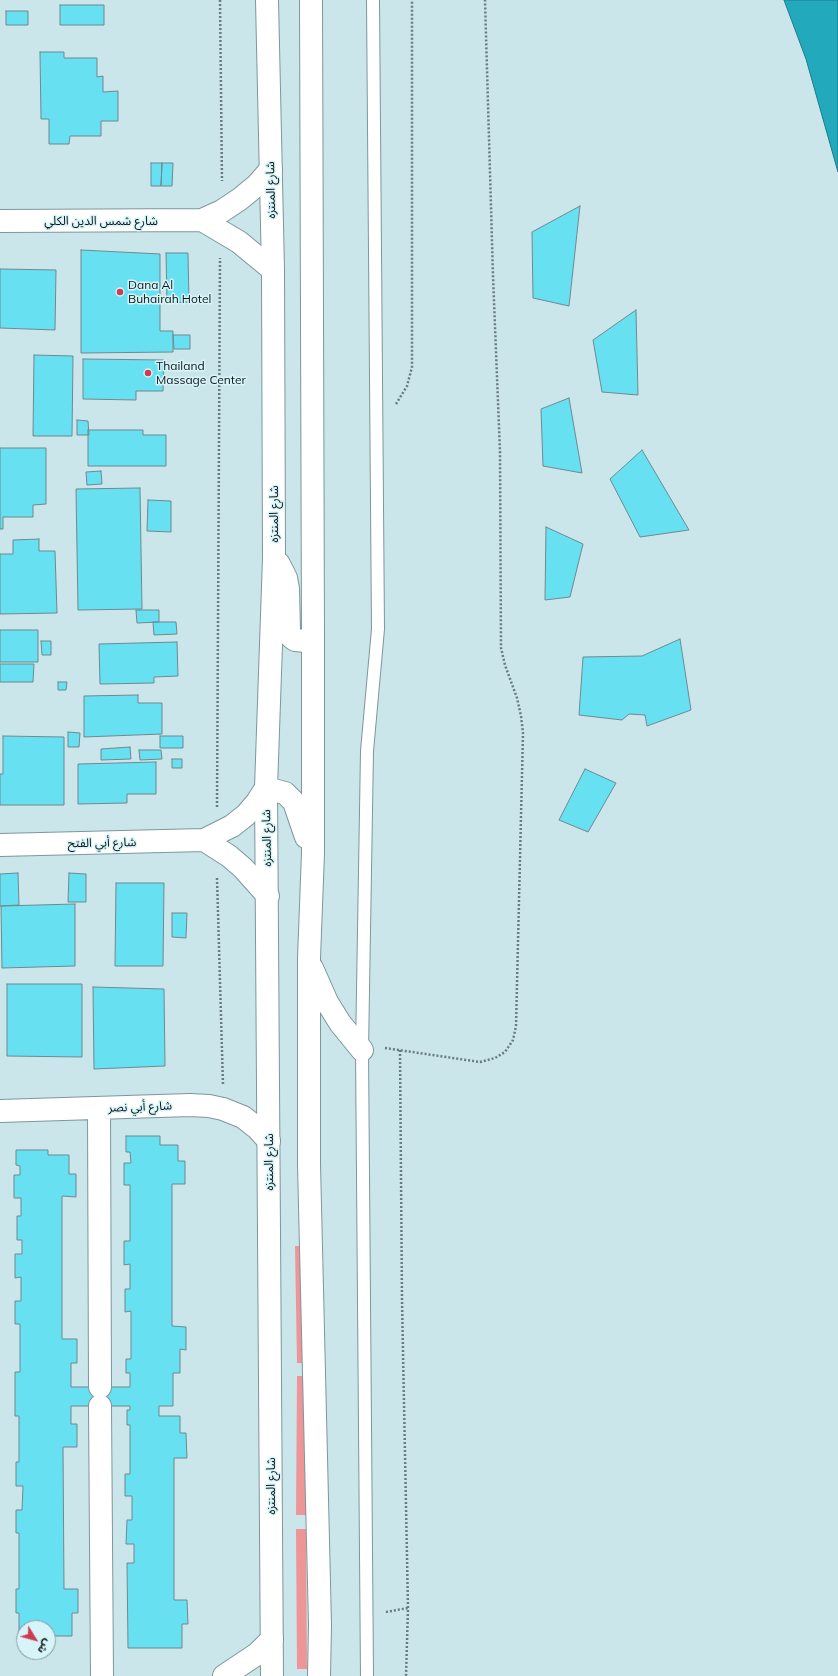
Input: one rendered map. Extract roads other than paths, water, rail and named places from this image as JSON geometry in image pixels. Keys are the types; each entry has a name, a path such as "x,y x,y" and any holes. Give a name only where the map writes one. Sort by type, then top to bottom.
{"main road":[{"name":"شارع المنتزه","path":"267,0 273,270 274,558 266,788 268,896 272,1676"},
{"path":"312,0 314,634 313,853 309,958 309,1164 319,1676"},
{"path":"271,169 257,185 215,220 273,270"},
{"name":"شارع شمس الدين الكلي","path":"0,221 215,220"},
{"path":"274,558 281,567 286,578 288,589 289,631 291,637 295,640 306,641 314,634"},
{"path":"268,896 243,868 212,841 246,815 266,788 285,794 294,802 313,853"},
{"name":"شارع أبي الفتح","path":"0,845 212,841"},
{"path":"309,958 317,981 327,1002 340,1023 362,1050"},
{"name":"شارع أبي نصر","path":"0,1111 190,1105 223,1109 243,1117 257,1128 269,1141"},
{"path":"99,1108 102,1676"},
{"path":"224,1676 258,1654 272,1639"}],"lane":[{"path":"367,1676 362,1050 367,751 378,629 373,0"}],"water":[{"path":"784,0 838,0 838,172 806,59"}],"place":[{"name":"Dana Al Buhairah Hotel","path":"120,292"},
{"name":"Thailand Massage Center","path":"148,373"}]}
